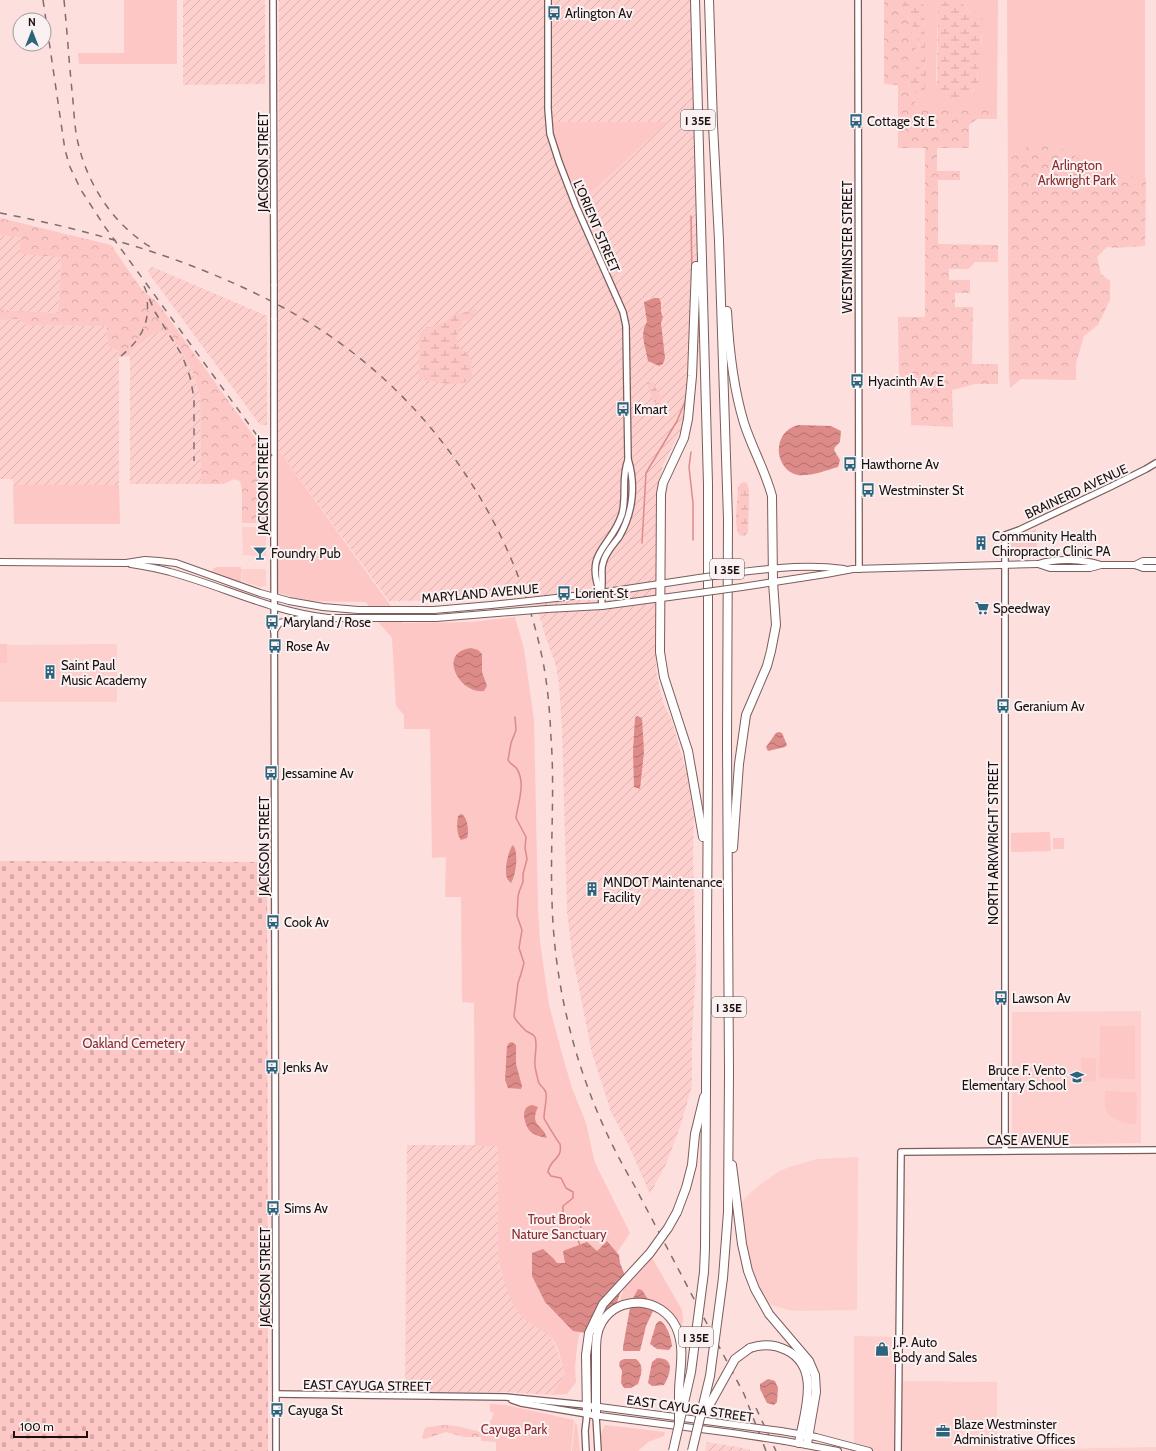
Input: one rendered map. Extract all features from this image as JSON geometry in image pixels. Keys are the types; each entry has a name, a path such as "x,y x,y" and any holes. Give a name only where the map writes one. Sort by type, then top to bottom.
{"highway":[{"name":"I 35E","path":"673,1451 685,1401 694,1349 704,1272 705,1248 708,484 700,241 695,0"},
{"name":"I 35E","path":"692,1451 710,1376 723,1278 728,1212 728,519 719,240 713,125 709,0"},
{"path":"719,240 723,263 732,366 736,390 745,425 762,465 772,496 773,582 776,625 766,666 746,715 736,791 728,898"},
{"path":"700,241 696,264 692,376 688,418 684,438 663,483 661,494 660,598 661,665 688,751 701,819 707,865"},
{"path":"587,1414 586,1355 589,1333 603,1304 650,1253 668,1228 677,1212 686,1188 692,1165 695,1134 706,1085"},
{"path":"728,1126 742,1244 748,1271 755,1289 769,1314 806,1356 815,1375 816,1392 803,1444"},
{"path":"596,1416 596,1342 600,1326 607,1316 617,1307 635,1302 646,1303 664,1312 673,1321 677,1329 682,1360 679,1392 679,1424"},
{"path":"699,1424 732,1363 750,1348 765,1345 784,1349 793,1354 803,1366 807,1374 808,1388 805,1435"}],"main road":[{"name":"MARYLAND AVENUE","path":"126,563 145,560 159,560 176,563 241,587 306,605 373,610 452,609 491,605 600,593 694,578 773,568 824,566 849,569"},
{"path":"1135,565 1143,561 1156,561"},
{"path":"0,562 126,563"},
{"name":"MARYLAND AVENUE","path":"126,563 171,572 274,608 328,618 436,618 602,606 773,582 849,569"},
{"path":"849,569 1038,564 1050,568 1090,568 1102,565 1135,565 1144,568 1156,568"},
{"path":"274,630 280,623 314,616"},
{"name":"EAST CAYUGA STREET","path":"586,1405 781,1431 824,1439 869,1451"},
{"name":"EAST CAYUGA STREET","path":"587,1414 732,1433 822,1447 838,1451"}],"street":[{"name":"JACKSON STREET","path":"273,0 276,1451"},
{"name":"L'ORIENT STREET","path":"548,0 548,109 552,140 576,206 623,312 626,326 628,459 632,503 629,515 618,538 602,564 600,593"},
{"name":"WESTMINSTER STREET","path":"858,0 859,569"},
{"name":"L'ORIENT STREET","path":"602,606 594,571 596,560 619,523 624,498 624,468 628,459"},
{"name":"BRAINERD AVENUE","path":"1005,535 1019,530 1112,486 1156,463"},
{"name":"NORTH ARKWRIGHT STREET","path":"1005,535 1005,1151"},
{"name":"CASE AVENUE","path":"898,1451 901,1152 1156,1150"},
{"name":"EAST CAYUGA STREET","path":"276,1394 506,1397 586,1405"},
{"name":"EAST CAYUGA STREET","path":"506,1397 521,1403 587,1414"},
{"path":"586,1451 585,1431 587,1414"},
{"path":"596,1416 598,1451"}],"shaded area":[{"path":"183,0 265,0 265,84 183,85"},
{"path":"279,0 692,0 700,331 694,399 688,416 663,465 656,501 656,669 664,705 672,721 687,774 694,818 693,857 696,968 692,1037 692,1086 681,1124 667,1162 650,1194 628,1144 611,1112 592,1053 572,954 567,910 562,729 559,683 556,666 544,632 533,593 450,600 389,601 278,449"},
{"path":"0,235 20,237 20,254 61,256 58,313 0,310"},
{"path":"152,267 267,316 267,425 260,425 148,272"},
{"path":"19,319 25,325 107,326 108,346 119,353 119,485 13,485 13,479 0,479 0,320"},
{"path":"155,332 171,333 192,370 200,395 201,484 130,484 130,352"},
{"path":"242,527 266,527 266,556 243,555"},
{"path":"241,569 266,569 266,586 260,587 242,581"},
{"path":"117,644 117,702 0,702 0,645"},
{"name":"Bruce F. Vento Elementary School","path":"1141,1011 1141,1143 1012,1145 1012,1012"},
{"path":"407,1145 499,1145 498,1256 500,1268 503,1278 551,1338 556,1347 565,1374 552,1395 505,1392 405,1392"},
{"path":"858,1157 857,1310 797,1311 788,1310 769,1304 765,1301 753,1273 745,1248 741,1204 757,1187 778,1172 789,1167 817,1159"},
{"path":"854,1336 894,1337 894,1381 997,1382 997,1450 1156,1447 1156,1451 873,1451 854,1445"},
{"path":"707,1442 749,1449 750,1451 705,1451"}],"green space":[{"path":"124,0 177,0 177,64 79,64 78,53 124,53"},
{"path":"884,0 900,0 901,10 910,24 916,51 908,85 916,105 997,105 997,119 977,119 969,125 969,148 937,148 937,171 960,171 960,180 938,180 938,244 998,245 998,262 975,262 968,269 949,269 949,280 970,280 970,293 955,293 955,307 973,307 972,364 998,364 998,384 975,384 952,390 953,427 911,425 910,384 899,384 898,317 925,317 925,148 898,148 898,85 884,84"},
{"path":"900,0 922,0 998,0 997,105 916,105 908,85 911,70 910,24 901,10","holes":["922,0 924,6 926,79 913,72 920,57 919,43 911,22 903,11","963,4 980,27 982,43 978,70 979,83 973,91 962,97 937,88 936,77 938,8"]},
{"path":"910,0 922,0 924,6 926,79 924,95 921,96 915,93 910,81 913,72 918,65 920,45 909,18 902,8 902,4"},
{"path":"952,0 963,4 970,13 982,18 981,52 977,76 979,83 970,93 959,98 948,96 937,88 938,8 945,2"},
{"name":"Arlington Arkwright Park","path":"1007,0 1145,0 1145,246 1104,245 1077,250 1076,380 1009,379"},
{"path":"549,122 667,122 576,206"},
{"path":"1040,141 1057,146 1078,158 1094,172 1146,178 1145,246 1121,248 1107,247 1097,257 1101,274 1110,281 1110,300 1098,325 1084,336 1076,363 1066,372 1044,379 1021,379 1010,388 1008,160 1027,147"},
{"path":"0,218 111,245 142,290 157,302 266,453 267,523 242,523 242,490 240,481 234,479 224,484 201,484 200,395 192,370 171,333 155,332 130,352 130,356 119,357 119,352 108,346 107,326 25,325 19,319 0,320 0,310 58,313 61,257 20,254 20,237 0,235"},
{"path":"476,309 473,316 463,321 456,338 460,347 471,360 472,376 470,379 466,382 453,384 419,378 419,335 425,328 444,323 450,317"},
{"path":"649,380 653,382 660,395 662,400 660,404 653,401 647,383"},
{"name":"Trout Brook Nature Sanctuary","path":"278,449 403,623 472,622 515,617 524,649 534,720 538,909 540,942 549,1005 572,1088 586,1123 595,1163 630,1233 587,1298 577,1346 575,1367 576,1382 567,1394 552,1395 565,1374 558,1349 554,1341 544,1331 524,1319 519,1313 510,1298 501,1272 498,1256 498,1146 475,1146 474,1003 462,1002 461,897 445,897 446,857 432,858 430,729 404,729 404,715 396,706 392,638 380,624 366,602 308,601 278,593"},
{"path":"744,482 747,483 749,490 748,533 744,536 739,535 736,518 738,488 740,484"},
{"path":"13,485 119,485 120,524 14,524"},
{"path":"1036,529 1037,556 1011,556 1011,541"},
{"path":"216,567 241,567 241,583 212,572"},
{"path":"0,644 7,644 7,663 0,663"},
{"path":"1050,832 1051,851 1011,852 1011,833"},
{"path":"1053,838 1064,838 1064,849 1053,849"},
{"name":"Oakland Cemetery","path":"0,861 267,862 268,1451 0,1451"},
{"path":"1100,1026 1135,1026 1135,1079 1099,1078"},
{"path":"1081,1058 1096,1058 1096,1081 1082,1082"},
{"path":"1105,1091 1134,1092 1137,1095 1136,1124 1119,1121 1108,1114 1105,1106"},
{"path":"651,1256 682,1310 683,1321 680,1333 654,1302 640,1298 620,1300 626,1282"},
{"name":"Cayuga Park","path":"490,1404 506,1405 574,1420 571,1451 496,1451 496,1442 481,1441 481,1428 487,1429 494,1413 490,1411"},
{"path":"575,1422 577,1425 580,1451 572,1451"},
{"path":"441,1425 456,1426 481,1432 481,1437 464,1437 446,1432 424,1439 422,1438 425,1428"},
{"path":"605,1425 665,1432 664,1436 648,1442 638,1451 602,1451 601,1433"}],"water":[{"path":"654,298 659,298 660,300 661,313 663,317 661,323 665,358 663,364 659,366 648,361 643,336 647,322 644,302"},
{"path":"798,425 831,426 841,431 840,442 834,450 840,460 838,467 818,473 798,475 790,472 784,466 780,459 780,443 783,435 789,429"},
{"path":"471,648 478,650 482,654 482,672 487,686 484,691 475,690 467,686 460,680 455,672 455,657 461,651"},
{"path":"637,716 642,718 644,752 640,789 634,787 633,751 635,718"},
{"path":"776,733 782,733 787,745 785,747 768,751 766,747"},
{"path":"461,814 467,823 468,835 467,838 461,840 458,835 457,825 458,816"},
{"path":"513,845 516,853 516,864 511,883 506,875 506,866 508,856"},
{"path":"512,1042 516,1045 516,1064 522,1086 521,1089 508,1088 505,1080 507,1046"},
{"path":"532,1105 538,1107 535,1118 547,1138 533,1133 527,1127 524,1112 528,1106"},
{"path":"607,1241 619,1255 624,1273 624,1282 615,1308 599,1335 573,1331 545,1302 532,1276 532,1253 543,1249 557,1263 565,1263 563,1251 587,1242 597,1251"},
{"path":"638,1289 642,1290 654,1309 646,1326 640,1351 623,1351 631,1302"},
{"path":"659,1321 666,1326 670,1336 672,1346 669,1350 657,1349 650,1344 656,1324"},
{"path":"657,1358 667,1361 670,1367 664,1385 652,1386 648,1383 652,1362"},
{"path":"624,1359 636,1359 641,1365 641,1374 638,1384 631,1388 624,1388 621,1383 622,1371 619,1365 620,1361"},
{"path":"768,1379 775,1381 778,1388 777,1402 774,1405 767,1403 760,1389 760,1384"}],"waterway":[{"path":"691,216 692,278"},
{"path":"642,543 646,473 677,421 686,399"},
{"path":"691,452 689,467 693,503 693,540"},
{"path":"515,717 516,730 511,743 508,760 517,769 520,775 521,793 516,818 526,837 525,848 527,859 523,874 523,882 518,897 517,916 522,930 519,948 524,963 518,983 514,1016 525,1030 535,1037 536,1071 539,1083 546,1093 544,1118 560,1144 560,1153 549,1167 548,1172 551,1176 561,1178 566,1188 573,1192 573,1198 563,1206 563,1212 565,1216 580,1222 581,1227 575,1233 580,1245"}],"railway":[{"path":"43,0 65,150 70,167 81,190 105,227 272,456"},
{"path":"64,0 75,124 78,143 83,159 96,190 115,217 140,240 154,249"},
{"path":"0,213 80,231 160,254 238,285 275,303 310,323 354,354 394,389 431,428 463,471 491,516 514,565 531,615 547,684 552,758 552,900 554,937 558,974 574,1047 586,1082 615,1151 744,1394 766,1451"},
{"path":"144,286 155,312 182,355 190,377 194,398 194,461"},
{"path":"121,356 134,344 142,331 147,317 147,299"},
{"path":"756,1408 776,1451"}],"place":[{"name":"Arlington Av","path":"554,13"},
{"name":"Cottage St E","path":"856,121"},
{"name":"Hyacinth Av E","path":"857,381"},
{"name":"Kmart","path":"623,409"},
{"name":"Hawthorne Av","path":"850,464"},
{"name":"Westminster St","path":"868,490"},
{"name":"Community Health Chiropractor Clinic PA","path":"981,543"},
{"name":"Foundry Pub","path":"260,553"},
{"name":"Lorient St","path":"564,593"},
{"name":"Speedway","path":"982,608"},
{"name":"Maryland / Rose","path":"272,622"},
{"name":"Rose Av","path":"275,646"},
{"name":"Saint Paul Music Academy","path":"50,672"},
{"name":"Geranium Av","path":"1003,706"},
{"name":"Jessamine Av","path":"271,773"},
{"name":"MNDOT Maintenance Facility","path":"592,889"},
{"name":"Cook Av","path":"273,922"},
{"name":"Lawson Av","path":"1001,998"},
{"name":"Jenks Av","path":"272,1067"},
{"name":"Bruce F. Vento Elementary School","path":"1077,1077"},
{"name":"Sims Av","path":"273,1208"},
{"name":"J.P. Auto Body and Sales","path":"882,1349"},
{"name":"Cayuga St","path":"277,1410"},
{"name":"Blaze Westminster Administrative Offices","path":"943,1431"}]}
